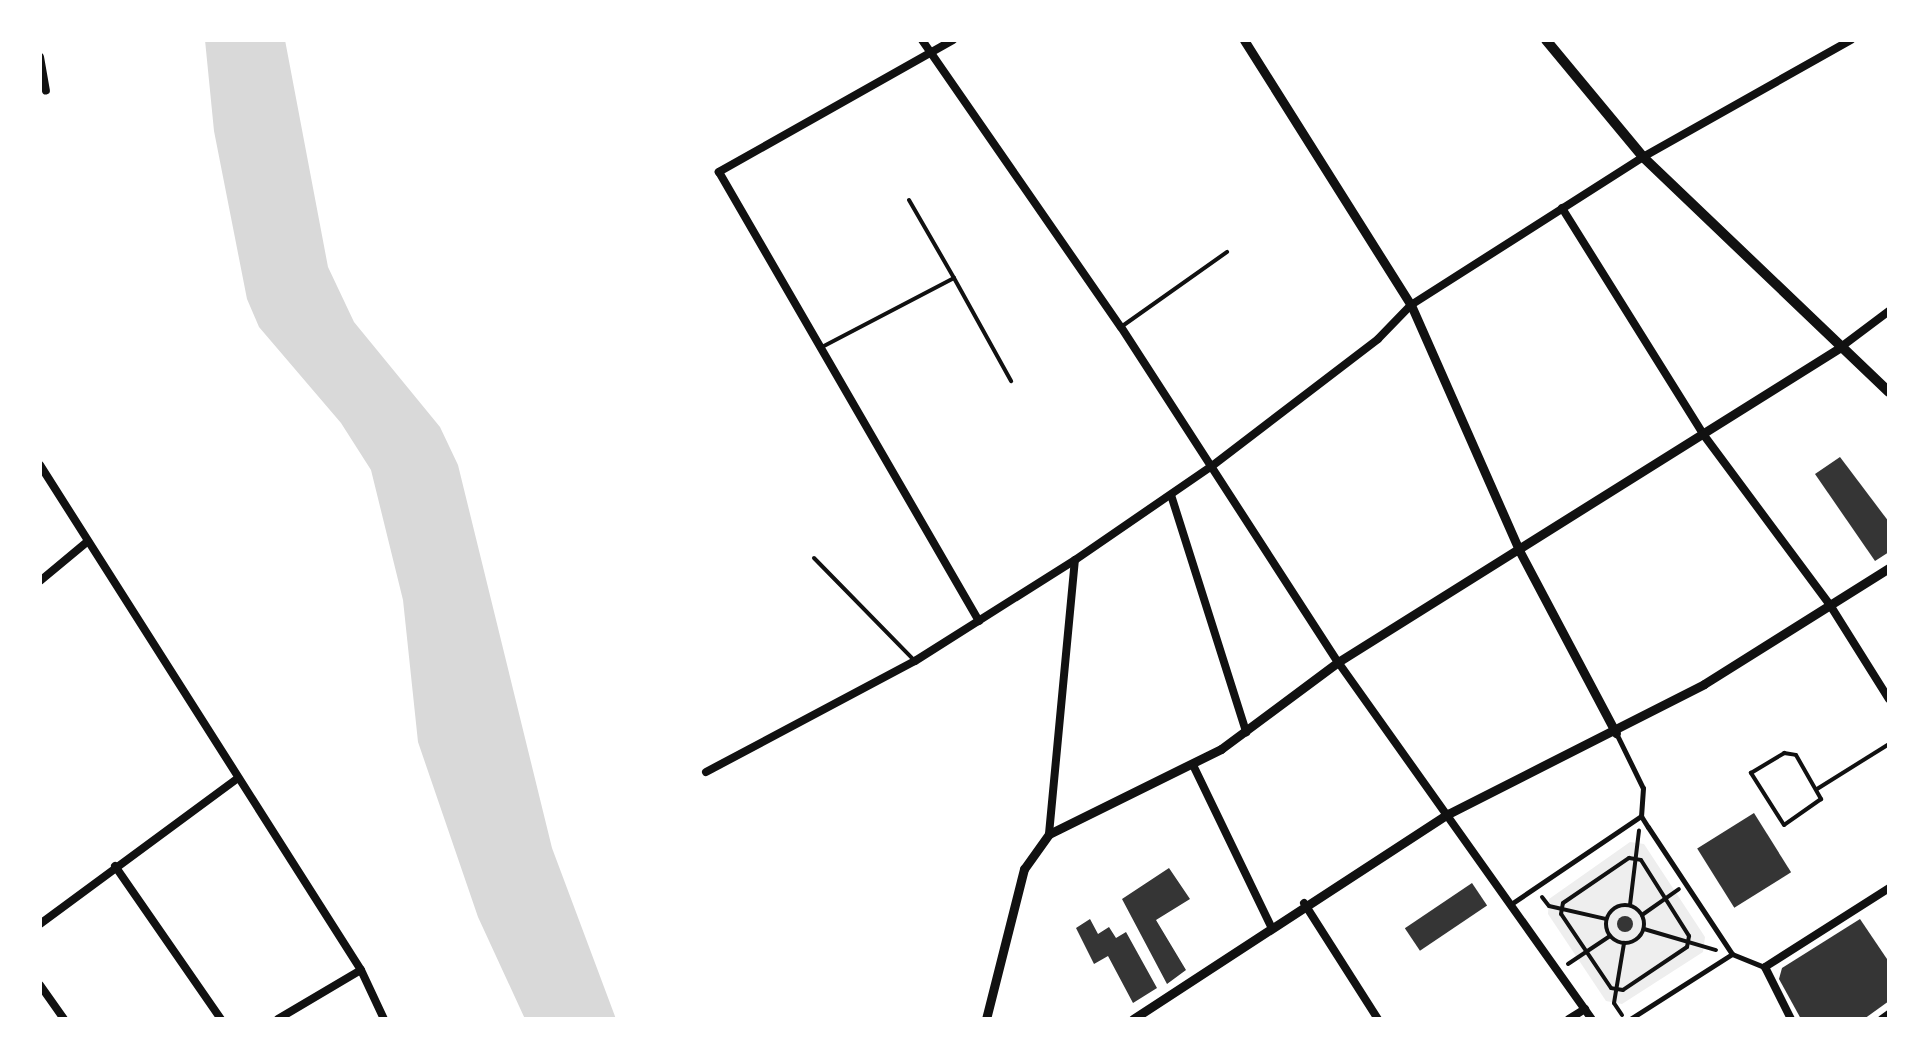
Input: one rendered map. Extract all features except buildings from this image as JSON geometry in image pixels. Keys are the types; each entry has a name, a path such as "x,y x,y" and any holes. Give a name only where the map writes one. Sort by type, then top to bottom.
{"main road":[{"path":"1546,40 1642,157 1889,392"}],"street":[{"path":"922,40 1121,327 1338,662 1592,1019"},
{"path":"953,40 719,172 978,621"},
{"path":"1244,40 1411,304 1520,552 1643,788 1640,816 1732,954 1765,967 1791,1019"},
{"path":"706,772 915,660 1075,560 1212,466 1378,340 1411,304 1642,157 1851,40"},
{"path":"40,56 46,90"},
{"path":"1562,208 1703,434 1830,605 1889,699"},
{"path":"986,1019 1024,869 1049,834 1193,765 1246,732 1338,662 1520,552 1841,347 1889,311"},
{"path":"40,465 361,970 384,1019"},
{"path":"1171,495 1246,732"},
{"path":"40,581 88,542"},
{"path":"1049,834 1075,560"},
{"path":"1133,1019 1304,902 1448,814 1616,733 1889,568"},
{"path":"1193,765 1271,926"},
{"path":"40,924 237,779"},
{"path":"1512,904 1640,816"},
{"path":"116,866 221,1019"},
{"path":"1765,967 1889,888"},
{"path":"1304,902 1378,1019"},
{"path":"1628,1019 1732,954"},
{"path":"278,1019 361,970"},
{"path":"40,985 64,1019"},
{"path":"1569,1019 1584,1009"},
{"path":"1882,1019 1889,1014"}],"lane":[{"path":"909,200 1011,381"},
{"path":"1121,327 1228,252"},
{"path":"818,349 954,278"},
{"path":"814,558 915,660"},
{"path":"1817,789 1889,744"},
{"path":"1792,752 1817,789 1819,804 1784,825 1751,773 1792,752"}],"path":[{"path":"1630,905 1640,816"},
{"path":"1635,859 1664,898 1688,942"},
{"path":"1562,909 1635,859"},
{"path":"1642,914 1685,884"},
{"path":"1536,887 1548,906 1606,919"},
{"path":"1606,919 1618,906 1630,905 1642,914 1644,929"},
{"path":"1562,909 1586,952 1616,989"},
{"path":"1606,919 1610,936"},
{"path":"1644,929 1732,954"},
{"path":"1628,1019 1614,1003 1624,943 1644,929"},
{"path":"1559,970 1610,936"},
{"path":"1610,936 1624,943"},
{"path":"1616,989 1688,942"}],"shaded area":[{"path":"205,40 285,40 328,267 354,322 440,427 458,465 552,848 616,1019 525,1019 478,917 418,742 403,600 371,470 341,423 259,327 247,299 214,131"},
{"path":"1630,842 1644,844 1705,937 1703,952 1622,1004 1606,1001 1548,914 1549,899"}]}
